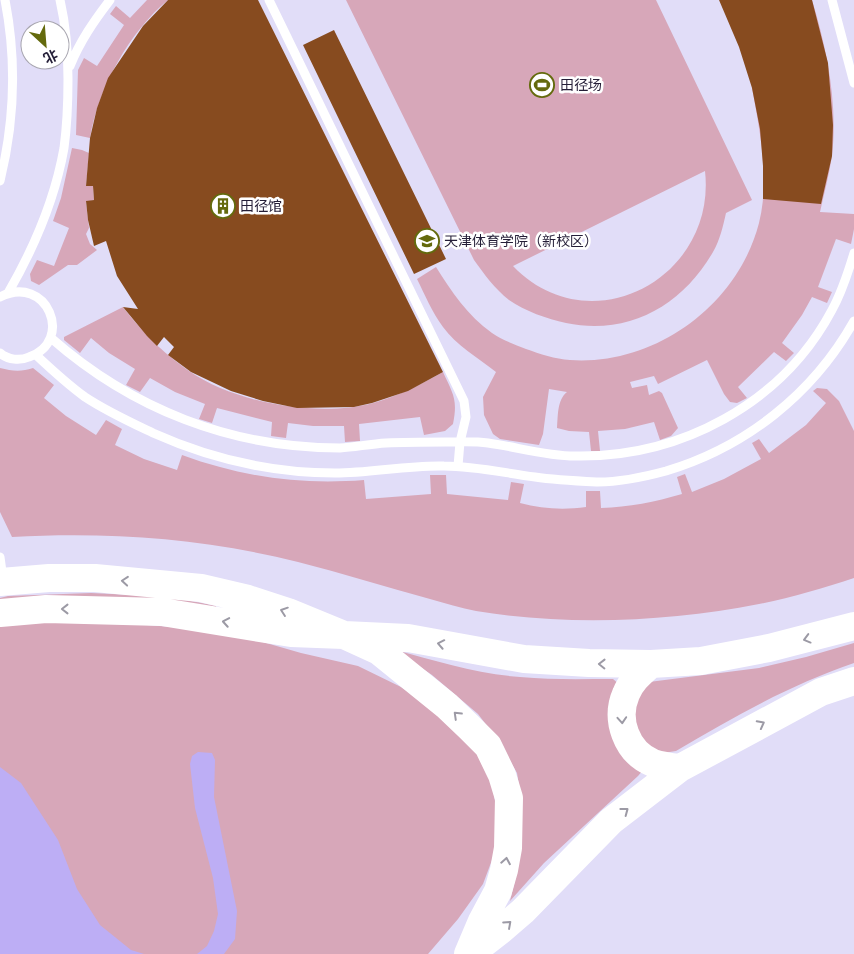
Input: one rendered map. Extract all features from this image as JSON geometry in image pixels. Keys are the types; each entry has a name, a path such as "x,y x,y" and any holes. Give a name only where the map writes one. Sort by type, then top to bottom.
{"main road":[{"path":"1,574 49,578 95,578 201,588 248,599 288,612 379,651 446,706 488,746 502,775 509,798 508,848 504,870 498,891 482,921 469,954"},
{"path":"0,613 46,609 162,612 291,633 408,638 524,659 589,664 651,664 701,661 745,653 854,626"},
{"path":"651,664 637,677 626,692 621,718 624,732 640,754 652,762 680,768"},
{"path":"469,954 523,911 611,821 680,768 821,692 854,681"}],"lane":[{"path":"0,181 10,128 14,86 13,49 5,0"},
{"path":"4,295 34,244 55,182 64,148 68,71 66,32 60,0"},
{"path":"68,71 76,50 110,0"},
{"path":"269,0 464,401 466,417 460,442 458,466"},
{"path":"832,0 854,83"},
{"path":"51,338 81,363 122,390 172,416 224,433 285,445 314,447 341,448 384,443 460,442 490,443 552,455 610,456 662,446 716,424 758,397 787,371 806,350 832,310 843,287 854,253"},
{"path":"0,354 14,359 25,359 36,355 45,348 51,338 53,328 48,306 40,298 30,293 19,291 4,295"},
{"path":"36,355 72,387 104,409 166,439 219,458 279,470 304,472 356,472 409,466 471,466 535,478 612,482 649,476 684,466 756,430 807,386 826,364 854,322"}],"shaded area":[{"path":"147,0 168,0 140,28 117,63 100,100 90,138 76,135 78,70 84,58 97,66 124,25 110,14 116,6 130,18"},
{"name":"田径场","path":"346,0 656,0 752,200 726,213 713,252 686,288 669,302 651,313 611,325 589,326 566,323 529,311 504,296 474,260","holes":["705,171 703,209 691,242 670,269 642,289 611,299 577,300 544,289 513,266"]},
{"path":"812,0 827,57 834,117 832,156 820,212 854,214 854,229 851,244 836,239 818,287 832,292 827,303 812,297 782,343 794,353 786,361 774,352 738,387 747,398 737,403 730,402 724,394 707,360 658,384 654,376 630,382 632,388 647,385 649,395 659,391 662,393 678,428 671,436 660,440 654,422 625,429 598,431 600,451 591,451 589,432 557,428 561,399 567,392 549,389 543,434 539,445 500,439 493,434 484,415 483,397 496,372 448,334 435,315 417,279 436,267 468,311 492,333 526,349 559,359 602,359 632,353 662,341 688,324 712,304 733,280 748,253 759,223 764,190 763,156 752,88"},
{"path":"72,148 89,153 86,186 93,186 94,200 86,202 89,228 86,234 90,244 97,250 77,265 68,265 39,285 31,281 30,274 37,260 54,266 69,228 53,221 61,198"},
{"path":"123,307 153,342 189,371 230,392 278,405 328,409 373,403 409,390 443,372 455,402 453,424 445,431 424,435 420,417 359,424 360,441 345,442 344,426 313,426 288,423 286,438 271,436 272,422 217,408 212,423 199,419 205,404 175,392 150,378 140,392 126,385 135,369 109,353 91,338 80,353 64,340 64,337"},
{"path":"0,368 16,371 33,368 54,385 44,398 66,416 96,435 106,420 122,429 115,445 144,459 177,470 182,455 227,469 272,478 317,481 364,480 366,499 431,494 430,475 446,475 447,494 508,500 511,482 524,484 520,503 536,507 561,509 586,507 586,491 600,491 601,508 642,504 682,494 677,477 685,474 692,492 724,479 761,459 752,443 759,439 769,453 806,425 826,403 813,391 817,388 827,389 839,401 854,431 854,578 771,602 689,615 618,620 546,619 470,610 298,562 227,547 120,536 12,537 0,512"},
{"path":"91,593 154,596 185,600 216,606 216,611 0,605 0,598 8,596"},
{"path":"33,621 98,621 184,628 252,639 358,666 401,687 442,714 483,761 492,784 498,818 495,852 483,884 458,919 428,954 0,954 0,626"},
{"path":"854,643 854,663 807,681 762,702 676,751 663,753 648,748 632,722 635,695 649,682 759,668"},
{"path":"395,650 489,673 543,679 613,679 620,685 644,769 544,863 510,901 518,868 522,804 517,773 500,743 478,714 432,675"},
{"path":"198,752 212,753 215,760 214,797 237,911 235,939 224,954 197,954 207,946 214,931 218,914 213,878 195,808 190,764 192,756"},
{"path":"0,767 21,783 58,840 77,889 100,925 131,950 144,954 0,954"}],"building":[{"name":"田径馆","path":"168,0 258,0 443,372 408,391 372,403 354,407 297,408 263,401 231,391 191,372 168,355 174,347 164,337 157,346 123,307 138,309 117,276 106,241 94,246 88,220 86,201 94,200 93,186 86,186 90,138 97,108 108,78 143,26"},
{"path":"719,0 812,0 828,63 833,125 832,156 821,204 763,199 760,129 752,88 739,47"},
{"path":"334,30 446,259 414,274 303,45"}],"place":[{"name":"田径场","path":"542,85"},
{"name":"田径馆","path":"223,206"},
{"name":"天津体育学院（新校区）","path":"427,241"}]}
